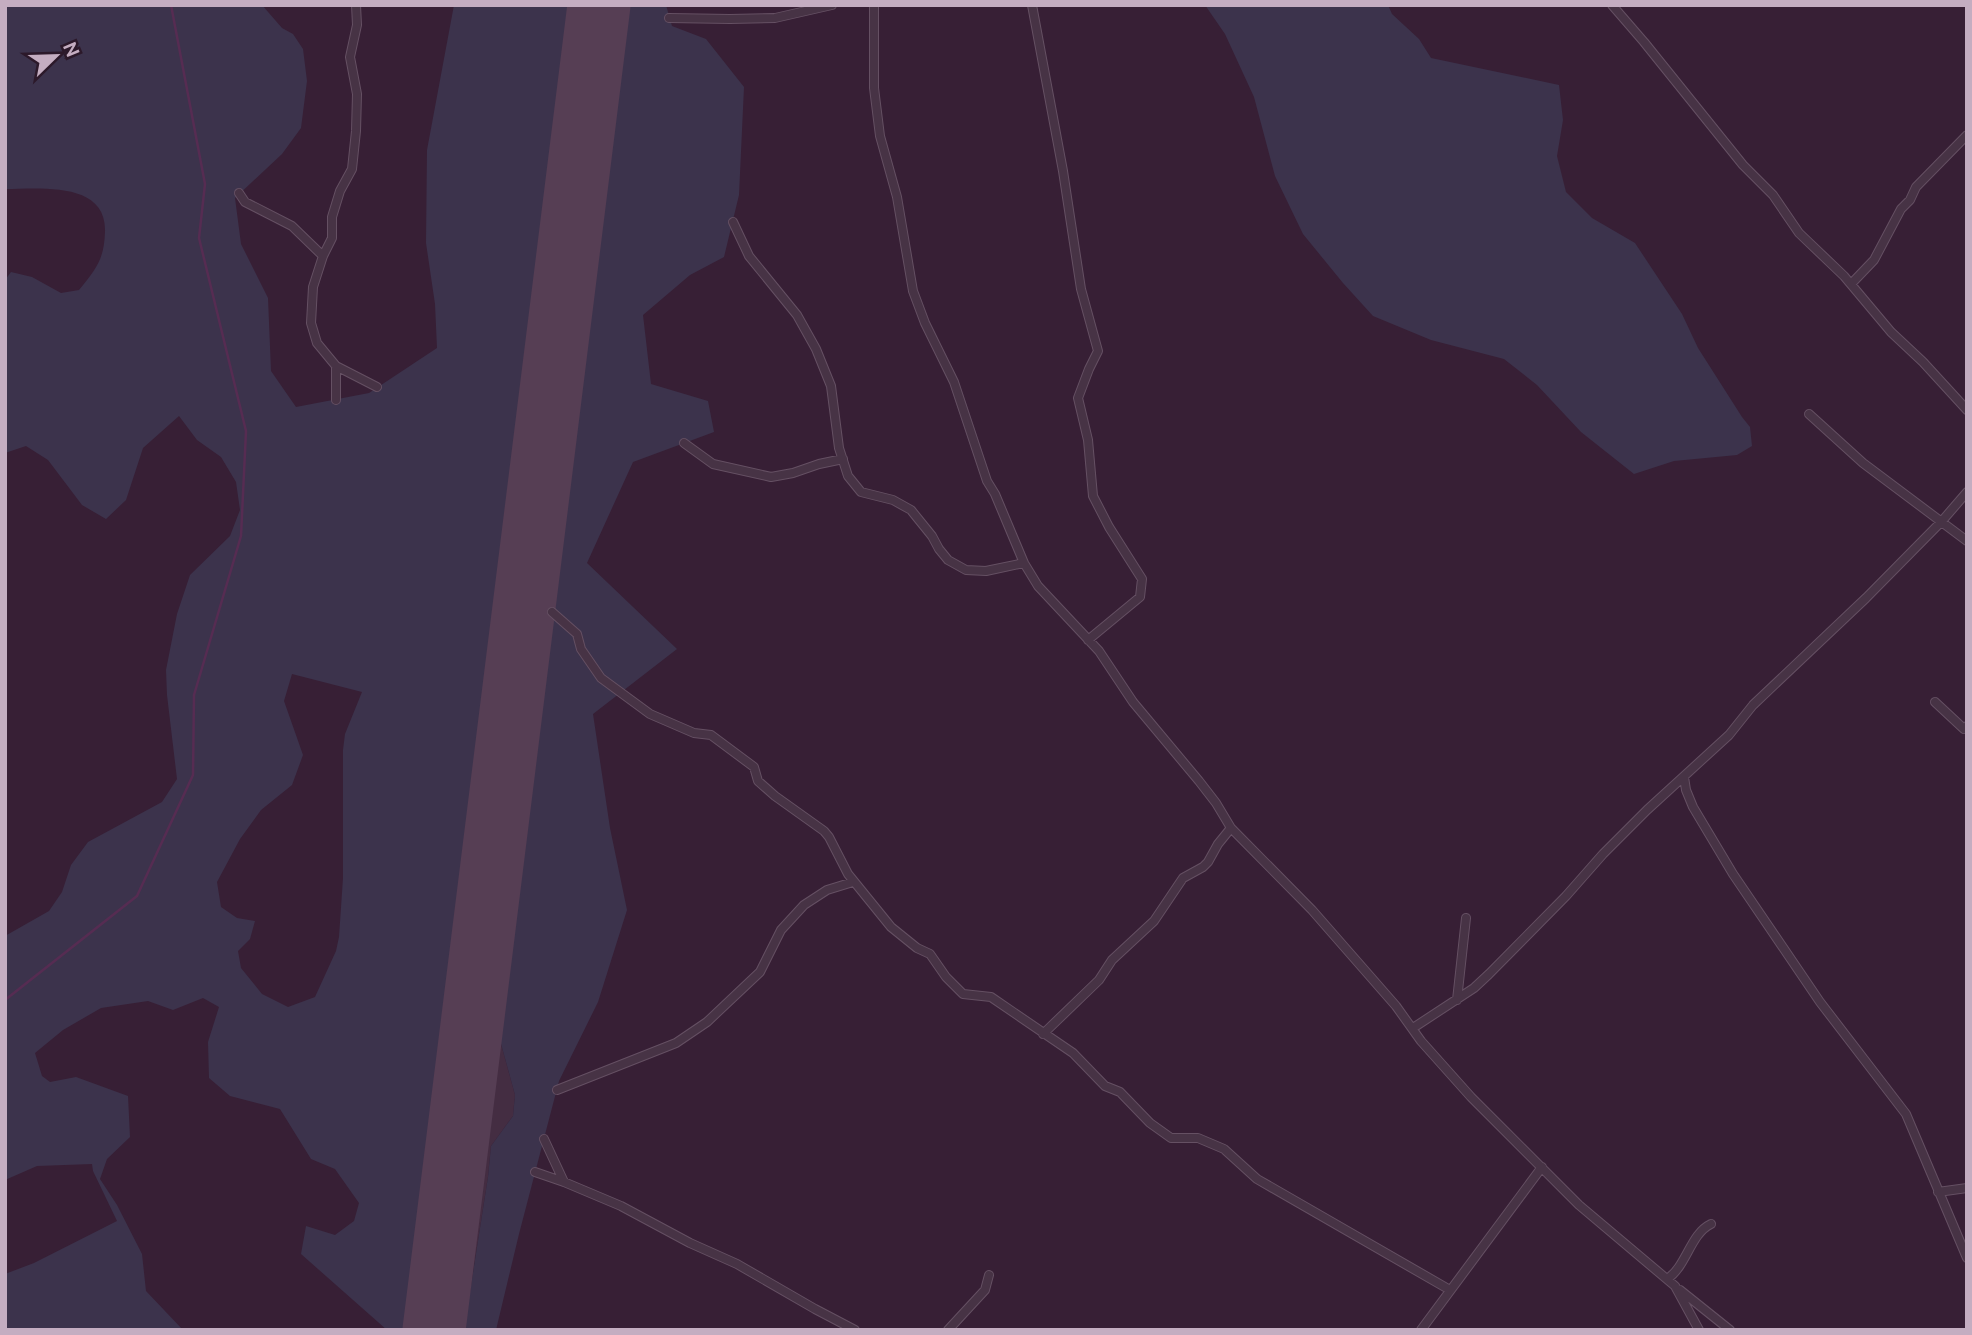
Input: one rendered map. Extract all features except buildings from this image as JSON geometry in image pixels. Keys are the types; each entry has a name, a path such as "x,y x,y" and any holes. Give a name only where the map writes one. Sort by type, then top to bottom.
{"street":[{"path":"356,5 357,25 350,57 357,94 352,169 340,191 332,217 332,238 313,288 312,323 317,343 336,366 377,387"},
{"path":"669,18 775,18 832,5"},
{"path":"874,5 874,88 880,136 897,197 913,291 925,323 954,382 987,481 1024,563 1038,586 1099,651 1133,702 1205,788 1231,828 1312,909 1471,1097 1579,1205 1730,1330"},
{"path":"1032,5 1063,171 1081,289 1098,351 1078,398 1088,440 1093,496 1142,579 1140,597 1088,640"},
{"path":"1612,5 1743,165 1773,195 1799,233 1967,410"},
{"path":"1850,284 1874,260 1916,187 1967,135"},
{"path":"239,193 245,202 292,226 323,256"},
{"path":"733,222 749,256 797,315 816,349 831,386 839,448 848,476 862,492 893,500 911,510 948,560 966,570 986,571 1024,563"},
{"path":"336,366 336,400"},
{"path":"1809,414 1863,463 1967,541"},
{"path":"684,443 713,464 771,477 843,459"},
{"path":"1413,1028 1474,988 1489,974 1566,896 1603,854 1729,736 1753,705 1867,598 1967,492"},
{"path":"552,612 577,634 581,649 601,678 650,714 694,733 711,735 754,767 758,781 775,796 824,831 853,882 891,927 917,948 930,954 946,977 963,994 991,997 1073,1053 1105,1086 1120,1091 1150,1123 1171,1138 1198,1138 1224,1149 1256,1179 1450,1290"},
{"path":"1935,702 1964,729 1967,726"},
{"path":"1685,777 1686,790 1693,807 1733,874 1820,1002 1906,1114 1967,1258"},
{"path":"1043,1034 1099,980 1112,960 1154,921 1183,878 1208,862 1231,828"},
{"path":"557,1090 676,1043 707,1022 760,972 781,930 804,905 827,890 853,882"},
{"path":"1457,1000 1466,918"},
{"path":"544,1139 564,1182"},
{"path":"1421,1330 1542,1167"},
{"path":"535,1172 621,1206 690,1243 737,1264 855,1330"},
{"path":"1938,1192 1967,1188"},
{"path":"1667,1279 1674,1274 1702,1228 1711,1224"},
{"path":"948,1330 985,1290 989,1275"},
{"path":"1675,1286 1699,1330"}],"shaded area":[{"path":"5,5 262,5 282,28 293,34 303,49 307,81 301,128 282,154 235,198 241,244 268,298 271,371 296,407 369,393 437,348 435,304 426,243 427,150 454,5 581,5 572,52 547,338 499,697 445,1146 418,1330 387,1330 301,1254 306,1226 335,1235 354,1221 359,1203 335,1169 311,1159 280,1109 230,1096 209,1078 208,1042 219,1007 203,998 173,1010 148,1001 101,1008 63,1030 35,1053 42,1076 50,1082 76,1077 128,1096 130,1137 107,1159 100,1179 117,1205 142,1254 146,1291 183,1330 5,1330 5,1274 34,1263 117,1221 92,1164 37,1166 5,1180 5,936 49,911 62,892 71,865 88,842 162,802 177,779 166,670 177,614 190,575 230,536 240,510 236,482 221,457 197,440 179,416 143,448 126,500 106,519 82,505 48,460 26,446 5,453 5,280 11,272 32,277 61,293 79,290 98,264 105,232 103,216 95,204 83,196 53,189 5,189","holes":["292,674 362,692 345,734 343,750 343,878 336,951 315,997 288,1007 262,994 241,968 238,951 250,939 255,921 237,918 221,907 217,882 240,839 261,810 292,785 303,755 284,701"]},
{"path":"581,5 623,5 499,1011 500,1040 515,1095 513,1116 491,1146 464,1330 418,1330 445,1146 499,697 547,338 572,52"},
{"path":"623,5 666,5 672,26 706,39 744,87 739,195 724,257 690,275 643,315 651,384 708,401 714,432 633,462 587,563 677,649 593,714 610,828 627,910 598,1002 559,1081 496,1330 464,1330 491,1146 513,1116 515,1095 500,1040 499,1011"},
{"path":"1205,5 1388,5 1392,14 1419,39 1431,58 1559,85 1563,120 1557,156 1566,192 1592,218 1635,243 1682,314 1698,348 1750,427 1752,446 1737,455 1674,461 1634,474 1581,432 1537,385 1504,359 1431,340 1373,316 1303,234 1275,176 1254,97 1225,34"}],"waterway":[{"path":"5,1000 137,896 193,775 194,695 241,536 246,431 199,238 205,184 171,5"}],"runway":[{"path":"434,1330 599,5"}]}
